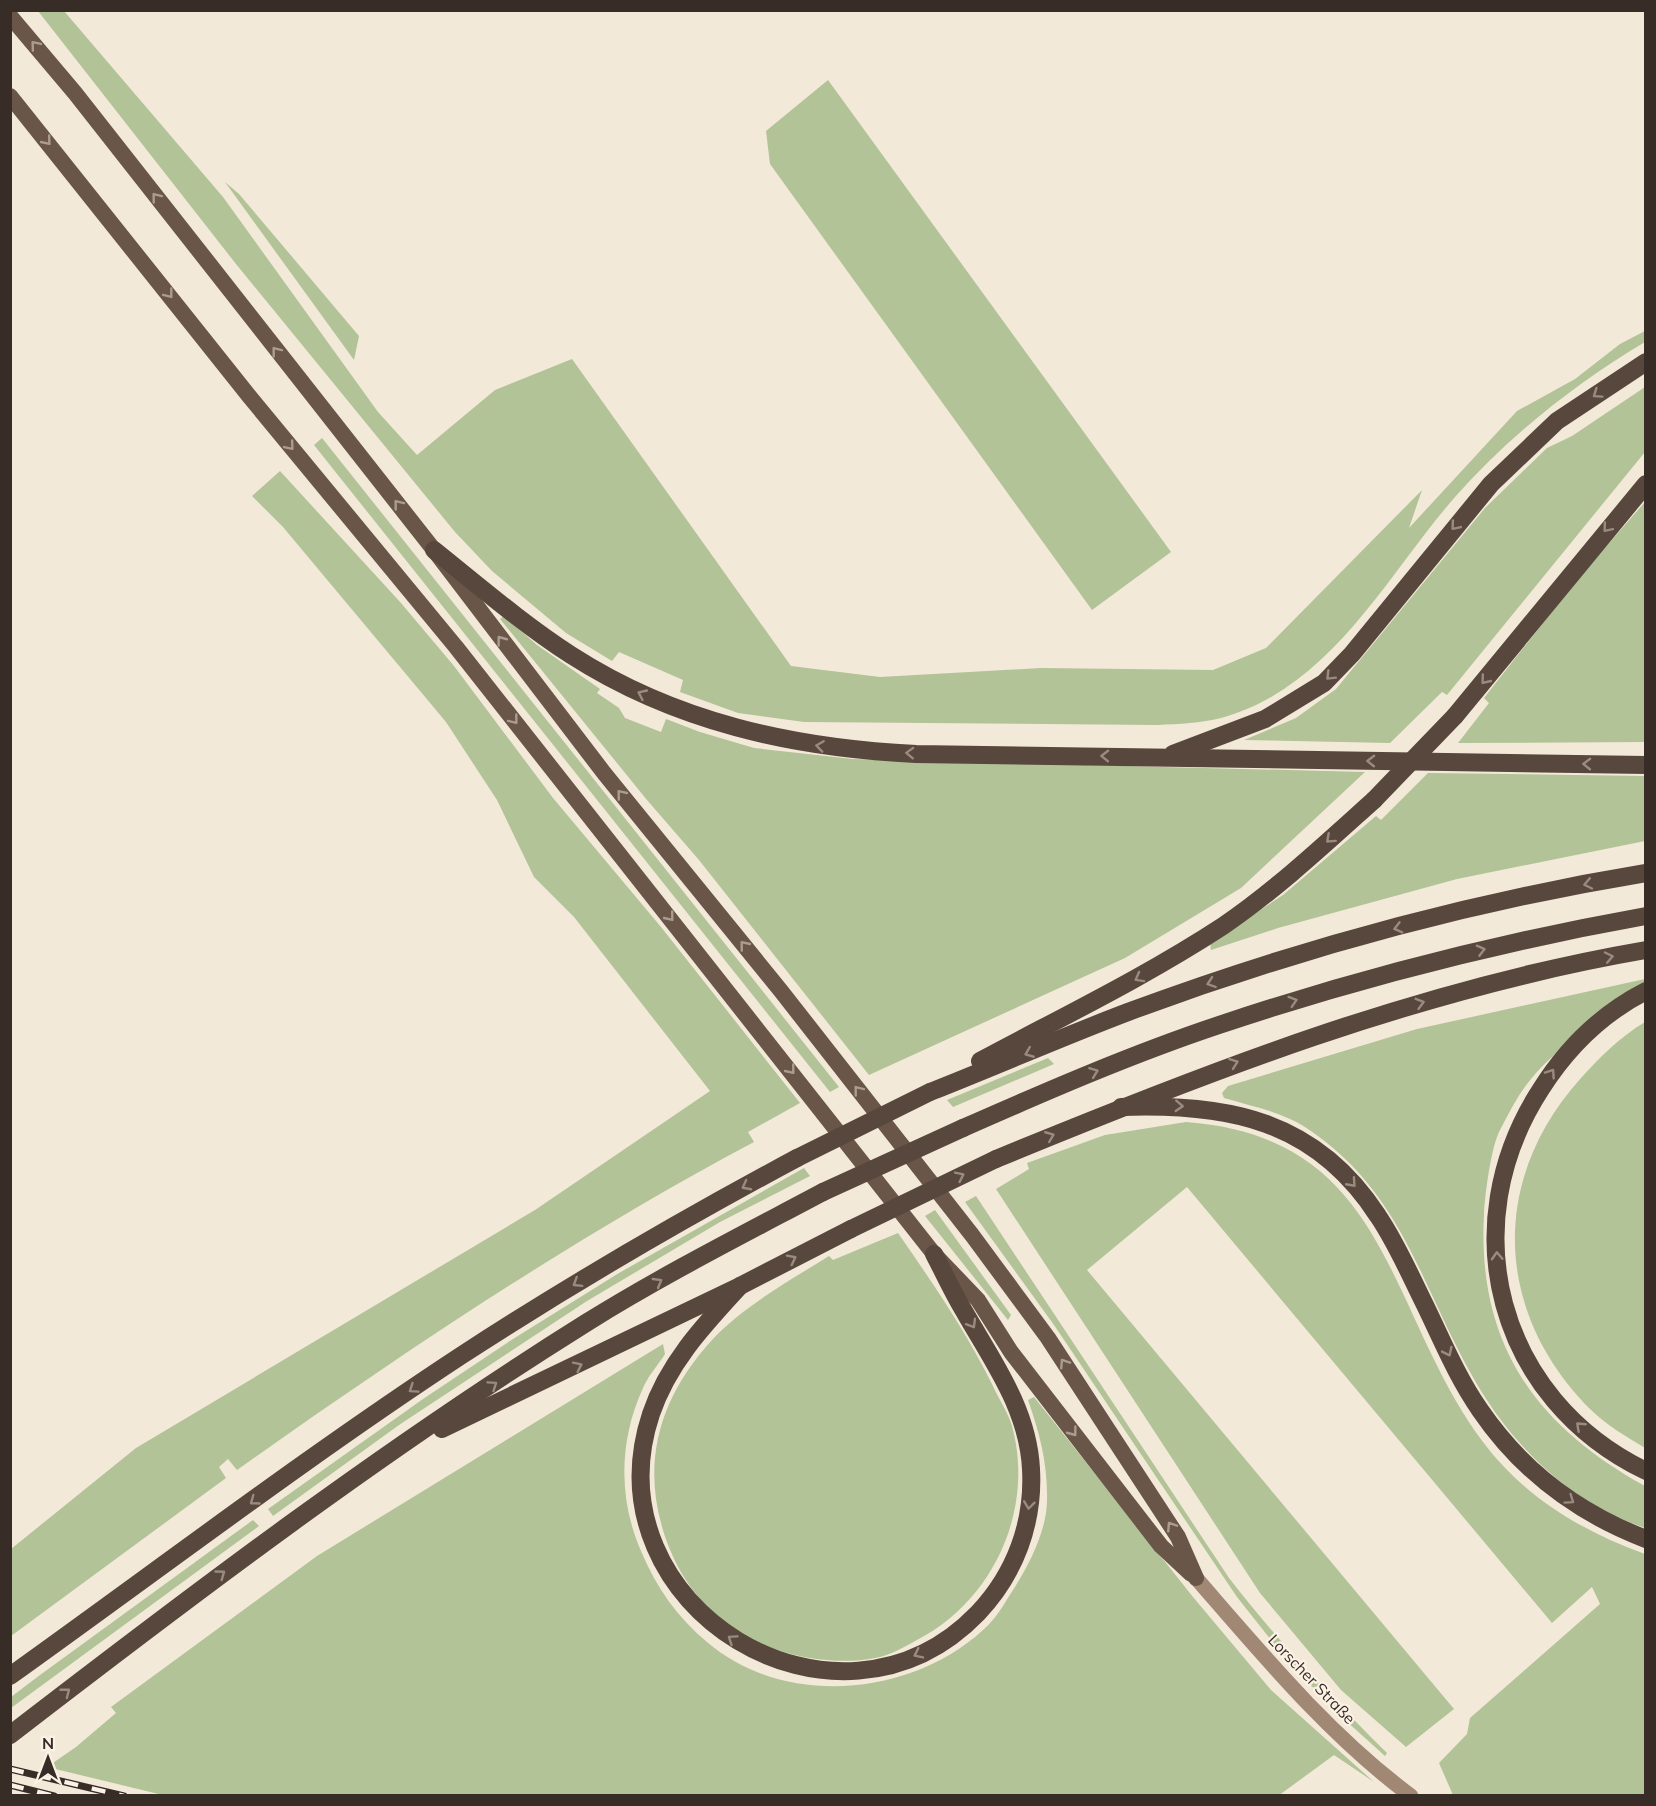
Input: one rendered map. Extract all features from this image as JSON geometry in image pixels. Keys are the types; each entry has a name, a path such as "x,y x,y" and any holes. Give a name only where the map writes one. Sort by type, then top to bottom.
{"highway":[{"path":"10,16 75,93 434,550 597,764 781,991 972,1235 1048,1338 1171,1527 1196,1578"},
{"path":"10,96 249,396 464,656 934,1254 978,1300 1011,1352 1161,1546 1196,1578"},
{"path":"1164,757 1264,719 1324,683 1359,646 1491,484 1557,421 1646,362"},
{"path":"930,1092 981,1061 1140,978 1224,925 1293,873 1374,800 1455,716 1646,484"},
{"path":"434,550 541,634 609,678 675,709 758,735 845,749 916,753 1646,765"},
{"path":"10,1676 352,1430 463,1355 592,1273 797,1158 930,1092 1128,1012 1327,947 1523,897 1646,873"},
{"path":"15,1732 193,1595 392,1452 587,1322 824,1192 1076,1079 1217,1025 1309,996 1496,946 1646,916"},
{"path":"392,1452 544,1383 996,1158 1121,1107 1224,1066 1374,1016 1544,971 1646,950"},
{"path":"1646,991 1611,1012 1586,1032 1556,1066 1533,1101 1505,1160 1499,1192 1496,1237 1500,1288 1506,1313 1515,1337 1541,1384 1594,1439 1646,1471"},
{"path":"1121,1107 1196,1107 1247,1117 1292,1134 1330,1159 1361,1192 1391,1237 1463,1383 1495,1431 1533,1472 1555,1490 1602,1520 1646,1539"},
{"path":"740,1286 682,1353 664,1383 651,1414 643,1448 642,1481 646,1515 656,1548 671,1578 691,1605 716,1629 745,1647 776,1661 809,1669 843,1671 877,1668 910,1658 940,1643 968,1623 992,1598 1011,1570 1022,1539 1030,1505 1031,1468 1020,1412 1006,1380 963,1309 934,1254"}],"main road":[{"name":"Lorscher Straße","path":"1196,1578 1290,1686 1345,1740 1411,1796"}],"green space":[{"path":"38,11 64,11 223,197 378,412 417,455 495,390 572,359 791,666 880,677 1041,668 1213,670 1266,648 1422,490 1409,528 1517,411 1575,379 1620,344 1645,331 1645,342 1569,393 1498,453 1455,497 1380,594 1325,656 1294,682 1260,703 1213,720 1158,725 804,722 738,713 680,692 683,680 619,652 612,661 566,633 492,571 455,532 236,264"},
{"path":"828,80 1171,552 1092,610 770,164 766,131"},
{"path":"225,182 239,194 359,336 354,360"},
{"path":"1645,387 1645,452 1447,695 1442,692 1390,743 1244,740 1296,718 1336,689 1485,508 1547,448 1572,436"},
{"path":"322,438 839,1087 830,1092 314,445"},
{"path":"280,471 401,603 454,666 553,798 661,927 800,1103 748,1132 754,1142 620,1217 490,1298 363,1382 237,1470 228,1459 219,1467 226,1478 11,1636 11,1549 136,1448 535,1210 710,1091 574,917 534,877 497,800 446,722 283,527 252,496"},
{"path":"1645,502 1645,742 1458,743 1489,703 1484,698 1576,581"},
{"path":"504,616 537,645 600,689 597,693 619,708 625,718 661,732 666,719 754,748 853,759 1365,772 1241,888 1125,958 869,1075 699,860 647,800 500,619"},
{"path":"1428,773 1645,776 1645,841 1457,879 1278,928 1211,950 1210,943 1283,895 1376,816 1381,820"},
{"path":"1645,979 1645,983 1592,1018 1522,1090 1500,1130 1494,1147 1484,1214 1484,1261 1491,1303 1503,1341 1521,1376 1544,1407 1572,1436 1606,1462 1645,1486 1645,1528 1590,1502 1566,1485 1543,1466 1503,1423 1470,1372 1404,1238 1364,1178 1337,1152 1305,1127 1276,1113 1224,1098 1222,1093 1228,1086 1417,1029"},
{"path":"1645,1022 1645,1448 1596,1415 1558,1371 1535,1331 1521,1289 1515,1245 1518,1202 1530,1159 1551,1118 1596,1062"},
{"path":"1048,1058 1054,1064 953,1107 947,1100"},
{"path":"1186,1122 1254,1135 1305,1160 1344,1195 1375,1238 1451,1391 1483,1442 1516,1479 1556,1510 1599,1535 1645,1554 1645,1795 1453,1795 1439,1763 1467,1734 1470,1718 1600,1604 1592,1587 1552,1623 1187,1187 1087,1270 1454,1709 1406,1747 1341,1690 1260,1593 996,1189 1029,1169 1027,1163 1105,1135"},
{"path":"804,1168 810,1176 720,1222 587,1301 399,1425 273,1516 268,1509 423,1399 513,1339 619,1273"},
{"path":"976,1196 1229,1578 1305,1668 1387,1753 1385,1756 1334,1710 1282,1654 1237,1597 1054,1325 965,1202"},
{"path":"935,1210 1011,1315 1008,1320 925,1216"},
{"path":"898,1233 959,1325 982,1364 1012,1426 1018,1458 1018,1489 1012,1520 1002,1550 987,1577 967,1602 944,1623 917,1640 880,1657 851,1661 814,1659 778,1650 744,1635 714,1613 689,1585 671,1552 655,1495 654,1467 658,1440 665,1414 677,1388 712,1340 738,1316 829,1256 833,1260"},
{"path":"663,1344 665,1354 645,1384 629,1428 624,1470 628,1511 641,1551 668,1601 707,1642 738,1663 772,1677 809,1685 846,1686 884,1681 920,1669 953,1652 988,1626 1031,1559 1044,1525 1047,1502 1045,1462 1028,1400 1034,1397 1193,1597 1271,1690 1374,1782 1334,1755 1278,1796 167,1796 47,1767 76,1747 116,1713 111,1707 317,1556"},
{"path":"253,1520 259,1526 11,1708 11,1697"}],"railway":[{"path":"10,1769 124,1796"},
{"path":"10,1785 54,1796"}]}
